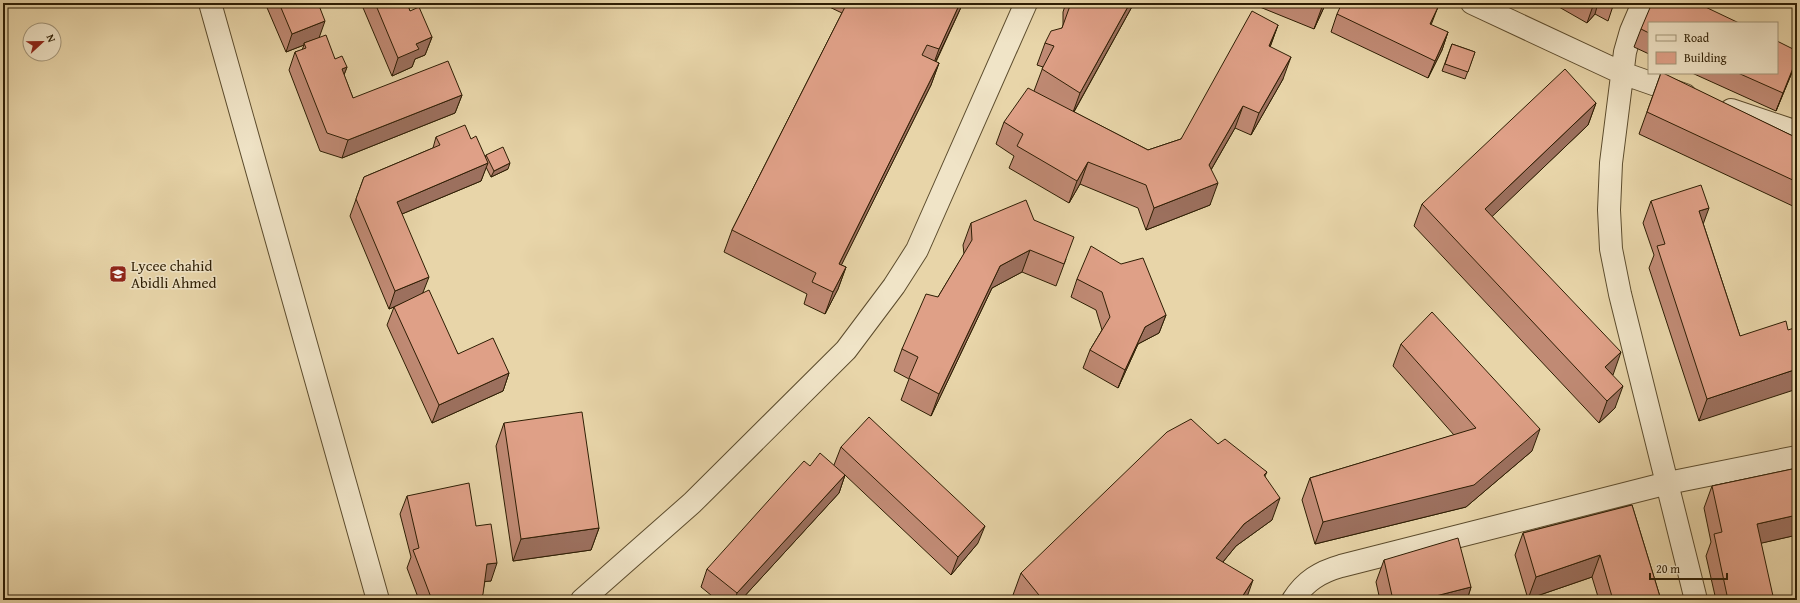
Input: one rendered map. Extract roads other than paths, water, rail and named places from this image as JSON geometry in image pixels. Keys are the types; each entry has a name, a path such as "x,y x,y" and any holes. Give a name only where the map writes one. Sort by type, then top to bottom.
{"street":[{"path":"210,3 378,600"},
{"path":"582,600 692,504 846,350 894,286 916,250 1026,3"},
{"path":"1472,3 1622,73 1797,132"},
{"path":"1643,3 1624,52 1611,163 1609,210 1611,249 1620,294 1696,600"},
{"path":"1293,600 1306,584 1316,575 1326,570 1668,483 1797,457"}],"place":[{"name":"Lycee chahid Abidli Ahmed","path":"118,274"}]}
